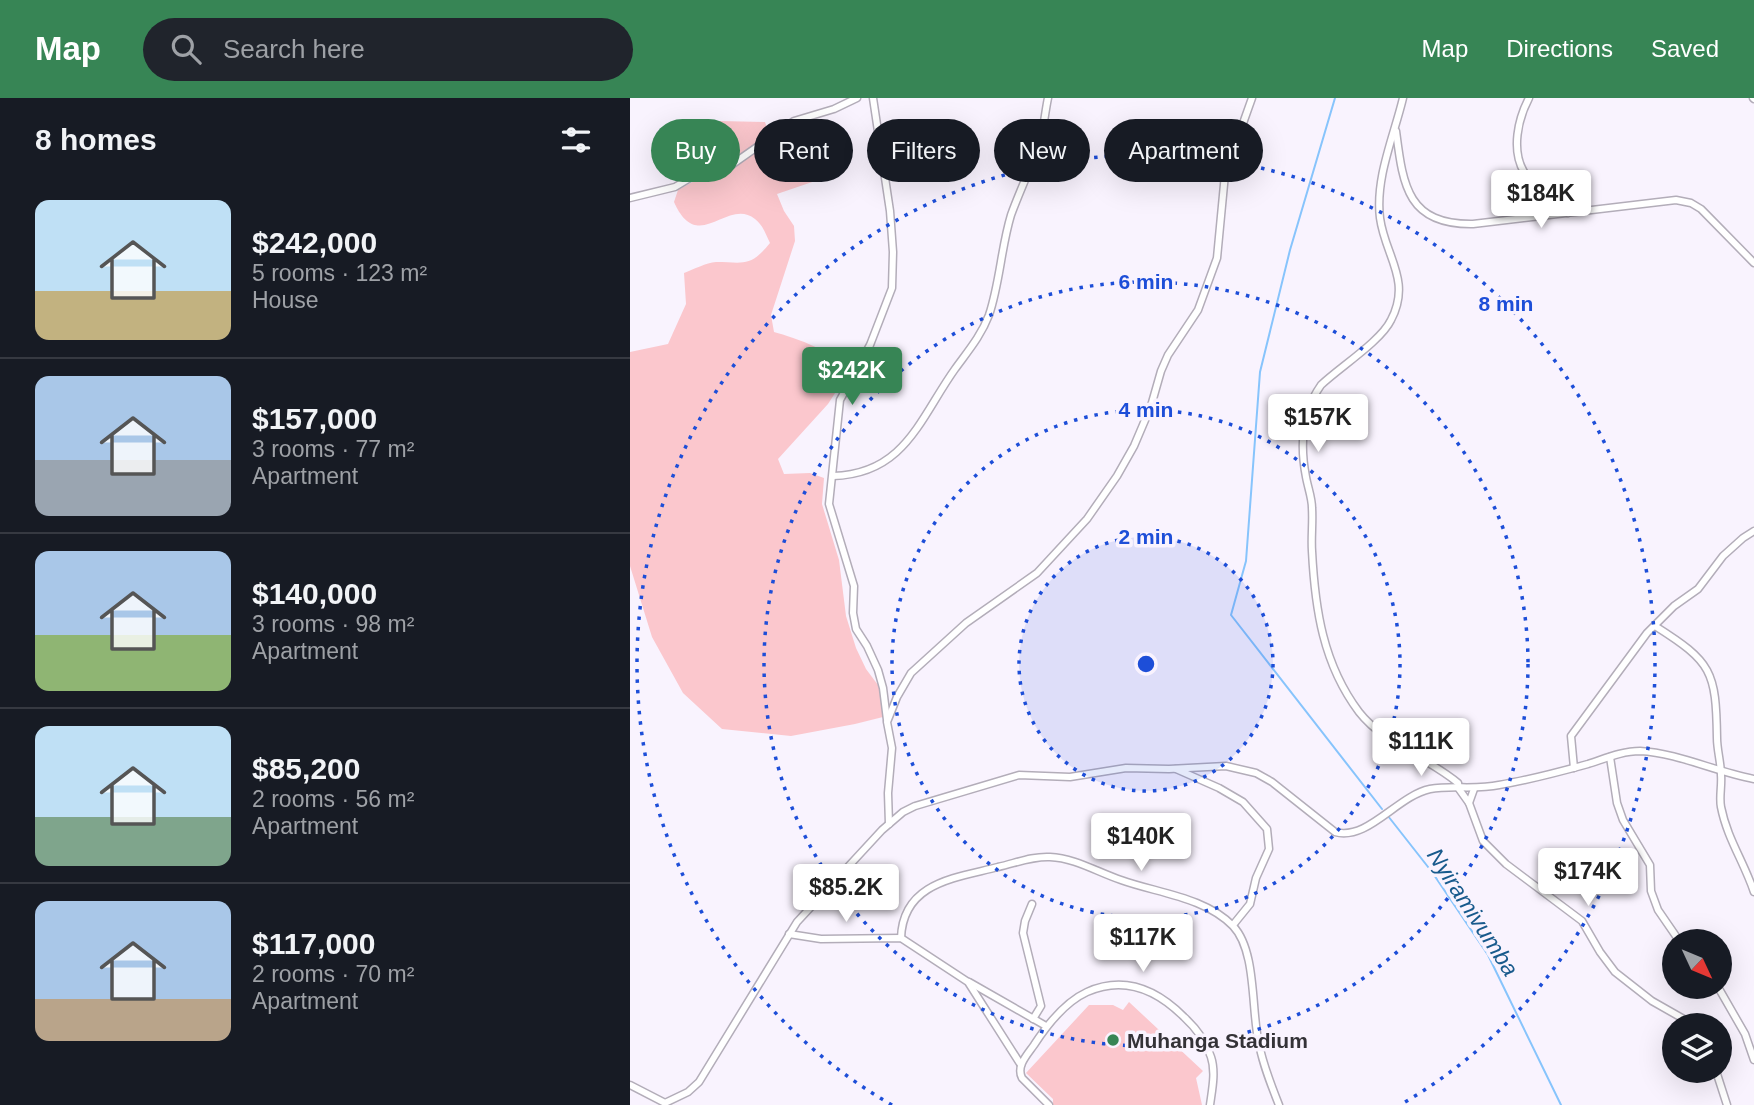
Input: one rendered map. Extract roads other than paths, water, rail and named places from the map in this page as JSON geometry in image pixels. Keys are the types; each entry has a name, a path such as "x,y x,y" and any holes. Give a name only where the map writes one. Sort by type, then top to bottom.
{"street":[{"path":"630,198 676,187 695,175 730,166 794,121 834,109 857,98"},
{"path":"873,98 890,211 892,288 870,345 840,400 829,504 854,586 853,613 856,629 878,670 883,688 892,748 888,793 889,824"},
{"path":"833,476 870,470 892,456 918,429 954,370 981,334 993,301 1011,215 1042,132 1048,98"},
{"path":"887,722 911,673 966,623 1037,573 1087,519 1126,461 1147,418 1168,355 1198,310 1217,258 1225,174 1252,98"},
{"path":"1403,98 1379,198 1384,236 1401,286 1396,309 1387,327 1321,385 1306,417 1304,463 1312,504 1315,591 1327,651 1352,702 1373,727 1454,779 1469,803 1479,836 1492,850 1582,921 1608,964 1630,985 1673,1013"},
{"path":"1529,98 1519,123 1518,153 1521,165 1530,179 1568,214"},
{"path":"1395,129 1403,181 1416,202 1430,216 1456,224 1568,214 1662,200 1685,201 1701,209 1754,263"},
{"path":"1574,768 1570,741 1573,732 1631,652 1674,606 1698,589 1723,556 1754,531"},
{"path":"1655,626 1699,656 1710,678 1717,709 1720,803 1725,826 1754,892"},
{"path":"630,1085 665,1103 694,1087 797,922 903,812 1019,775 1070,777 1134,767 1176,769 1226,766 1256,773 1276,784 1335,832 1343,833 1364,829 1386,811 1422,792 1438,788 1474,789 1574,768 1630,752 1657,753 1754,779"},
{"path":"1610,757 1617,803 1623,820 1650,865 1651,891 1669,929"},
{"path":"1176,769 1243,802 1267,829 1269,849 1256,878 1250,904 1233,926"},
{"path":"1469,803 1474,789"},
{"path":"901,938 903,918 908,909 918,897 938,883 1042,856 1064,858 1142,888 1192,901 1233,926 1246,954 1258,1043 1279,1105"},
{"path":"1032,904 1023,933 1041,1006 1033,1019"},
{"path":"789,934 821,939 901,938 968,982 1046,1026"},
{"path":"968,982 1021,1065"},
{"path":"1049,1105 1022,1078 1021,1065 1046,1026 1072,1002 1096,989 1116,986 1139,987 1160,995 1203,1039 1211,1057 1213,1071 1210,1105"},
{"path":"1725,999 1745,1034 1754,1060"},
{"path":"1720,1083 1727,1105"}],"waterway":[{"path":"1335,98 1290,250 1260,372 1246,561 1231,615 1382,809"},
{"name":"Nyiramivumba","path":"1388,816 1432,872 1488,955 1561,1105"}],"place":[{"name":"Muhanga Stadium","path":"1113,1040"}]}
